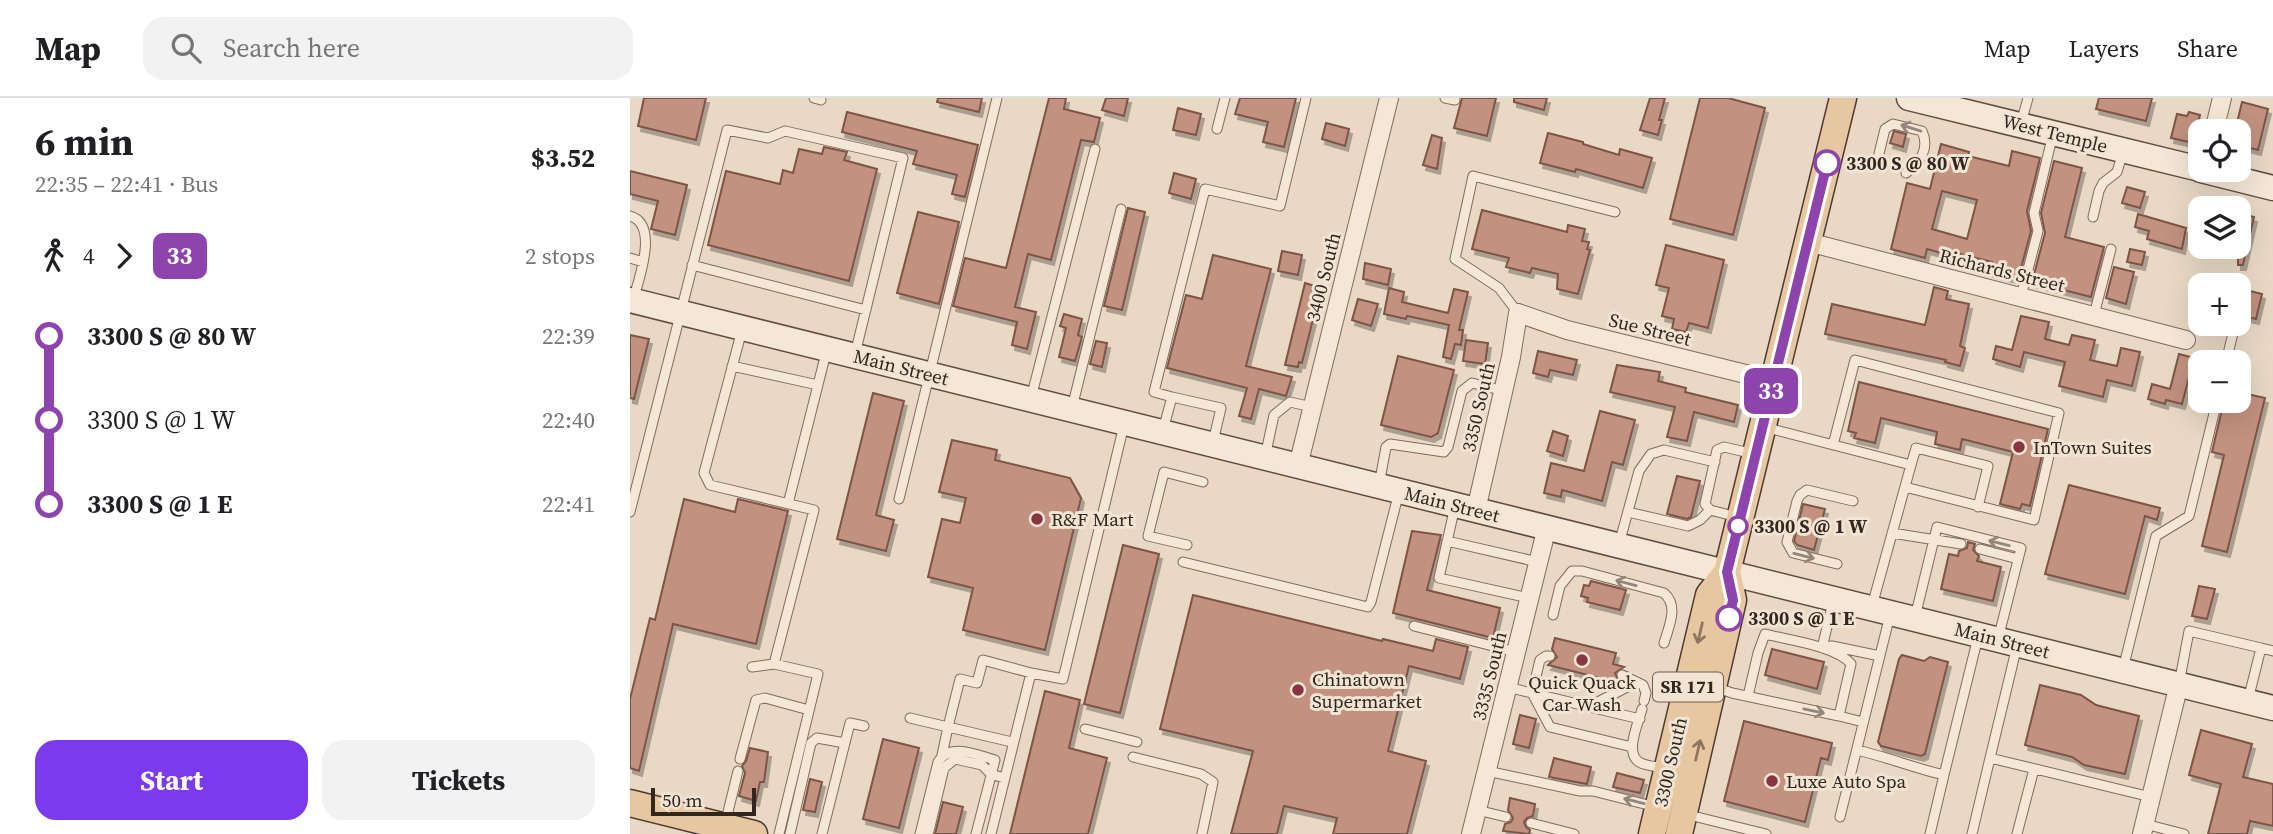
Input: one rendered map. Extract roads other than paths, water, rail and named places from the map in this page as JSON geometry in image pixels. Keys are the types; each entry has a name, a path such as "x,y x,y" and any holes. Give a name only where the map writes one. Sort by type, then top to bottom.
{"main road":[{"name":"3300 South","path":"1674,819 1668,769 1709,595 1727,572 1843,98"},
{"name":"3300 South","path":"1652,834 1674,819 1713,687 1733,600 1727,572"},
{"path":"630,803 754,834"}],"street":[{"name":"3400 South","path":"1298,466 1389,98"},
{"name":"West Temple","path":"1909,98 2188,166"},
{"path":"2217,119 2222,98"},
{"name":"West Temple","path":"2249,182 2273,188"},
{"name":"Richards Street","path":"1808,242 2186,340"},
{"name":"Main Street","path":"632,300 2273,708"},
{"name":"Sue Street","path":"1518,313 1567,330 1774,381"},
{"name":"3350 South","path":"1465,507 1504,391 1518,313"},
{"name":"3335 South","path":"1471,834 1547,527"},
{"path":"2144,829 2179,684"}],"lane":[{"path":"899,499 997,98"},
{"path":"1217,129 1225,98"},
{"path":"1213,445 1221,408 1154,392 1205,189 1280,206 1306,98"},
{"path":"2021,124 2028,98"},
{"path":"1877,162 1885,129 1893,124 1922,131 1926,139 1918,165 1906,173"},
{"path":"630,512 727,130 768,138 785,131 903,158 855,356"},
{"path":"2021,296 2038,231 2034,213 2053,132"},
{"path":"1030,399 1095,149"},
{"path":"2093,217 2102,183 2117,172 2123,150"},
{"path":"1518,313 1499,288 1455,259 1472,176 1615,212"},
{"path":"1071,410 1121,209"},
{"path":"630,216 636,218 644,232 646,243 632,300"},
{"path":"2094,315 2111,249"},
{"path":"630,258 643,261"},
{"path":"692,265 866,310"},
{"path":"742,328 704,472 706,480 710,485 814,510 774,664"},
{"path":"788,504 827,349"},
{"path":"1833,444 1855,360 2059,413 2034,520 1905,487"},
{"path":"732,366 818,385"},
{"path":"1183,562 1368,607 1389,488 1386,447 1390,444 1444,452 1448,447 1462,391 1467,385 1472,383 1504,391"},
{"path":"1163,432 1172,397"},
{"path":"1265,458 1274,415 1290,402 1312,407"},
{"path":"2123,670 2156,536 2189,516 2214,413"},
{"path":"923,834 938,762 960,679 978,683 983,660 1063,679 1124,423"},
{"path":"1763,426 1911,465"},
{"path":"1740,517 1710,510 1704,503 1717,450 1724,447 1756,454"},
{"path":"1840,817 1880,656 1881,611 1892,533 1916,448 1988,466 1978,507"},
{"path":"1619,545 1639,471 1651,454 1664,450 1715,462"},
{"path":"1187,545 1148,536 1164,472 1203,482"},
{"path":"1837,564 1790,551 1787,542 1797,501 1807,490 1853,501"},
{"path":"1465,507 1447,541 1439,578 1529,598"},
{"path":"1628,512 1688,526 1700,520 1710,510"},
{"path":"1915,619 1937,527 2021,548 1998,640 1944,775 1930,834"},
{"path":"1892,533 1961,544"},
{"path":"1447,541 1538,562"},
{"path":"1980,549 2018,559"},
{"path":"1553,615 1565,577 1572,571 1582,571 1664,593 1670,598 1672,609 1664,643"},
{"path":"1822,648 1834,599"},
{"path":"1414,626 1516,652"},
{"path":"2179,684 2189,631 2273,651"},
{"path":"1748,696 1765,634 1822,648 1847,658 1851,664 1839,716"},
{"path":"1972,834 1990,758 1998,640"},
{"path":"1822,648 1832,646 1880,656"},
{"path":"2248,701 2261,648"},
{"path":"1550,656 1540,660 1532,693 1550,727 1632,747"},
{"path":"752,667 774,664 818,674 779,834"},
{"path":"991,834 1031,673"},
{"path":"1622,675 1643,685 1646,693 1632,747 1634,756 1639,762 1668,769"},
{"path":"1590,706 1637,682"},
{"path":"1507,687 1590,706 1642,710"},
{"path":"1713,687 1863,722"},
{"path":"740,759 756,700 765,698 809,710"},
{"path":"910,718 1012,742"},
{"path":"822,834 850,723 864,726"},
{"path":"1084,730 1137,742"},
{"path":"790,834 811,743 817,738 845,743"},
{"path":"1857,750 1944,775"},
{"path":"942,755 954,751 995,760 976,834"},
{"path":"1133,757 1201,775 1213,782 1202,834"},
{"path":"1990,758 2151,797"},
{"path":"923,834 929,831 944,768 949,762 955,759 982,765 991,774 1004,778"},
{"path":"2017,834 2034,769"},
{"path":"724,827 738,771"},
{"path":"1487,771 1609,795 1674,819 1766,834"},
{"path":"1477,810 1506,817"},
{"path":"1531,823 1574,834"},
{"path":"2144,829 2184,834"}],"place":[{"name":"3300 S @ 80 W","path":"1827,163"},
{"name":"InTown Suites","path":"2019,447"},
{"name":"R&F Mart","path":"1037,519"},
{"name":"3300 S @ 1 W","path":"1738,526"},
{"name":"3300 S @ 1 E","path":"1729,618"},
{"name":"Quick Quack Car Wash","path":"1582,660"},
{"name":"Chinatown Supermarket","path":"1298,690"},
{"name":"Luxe Auto Spa","path":"1772,781"}]}
